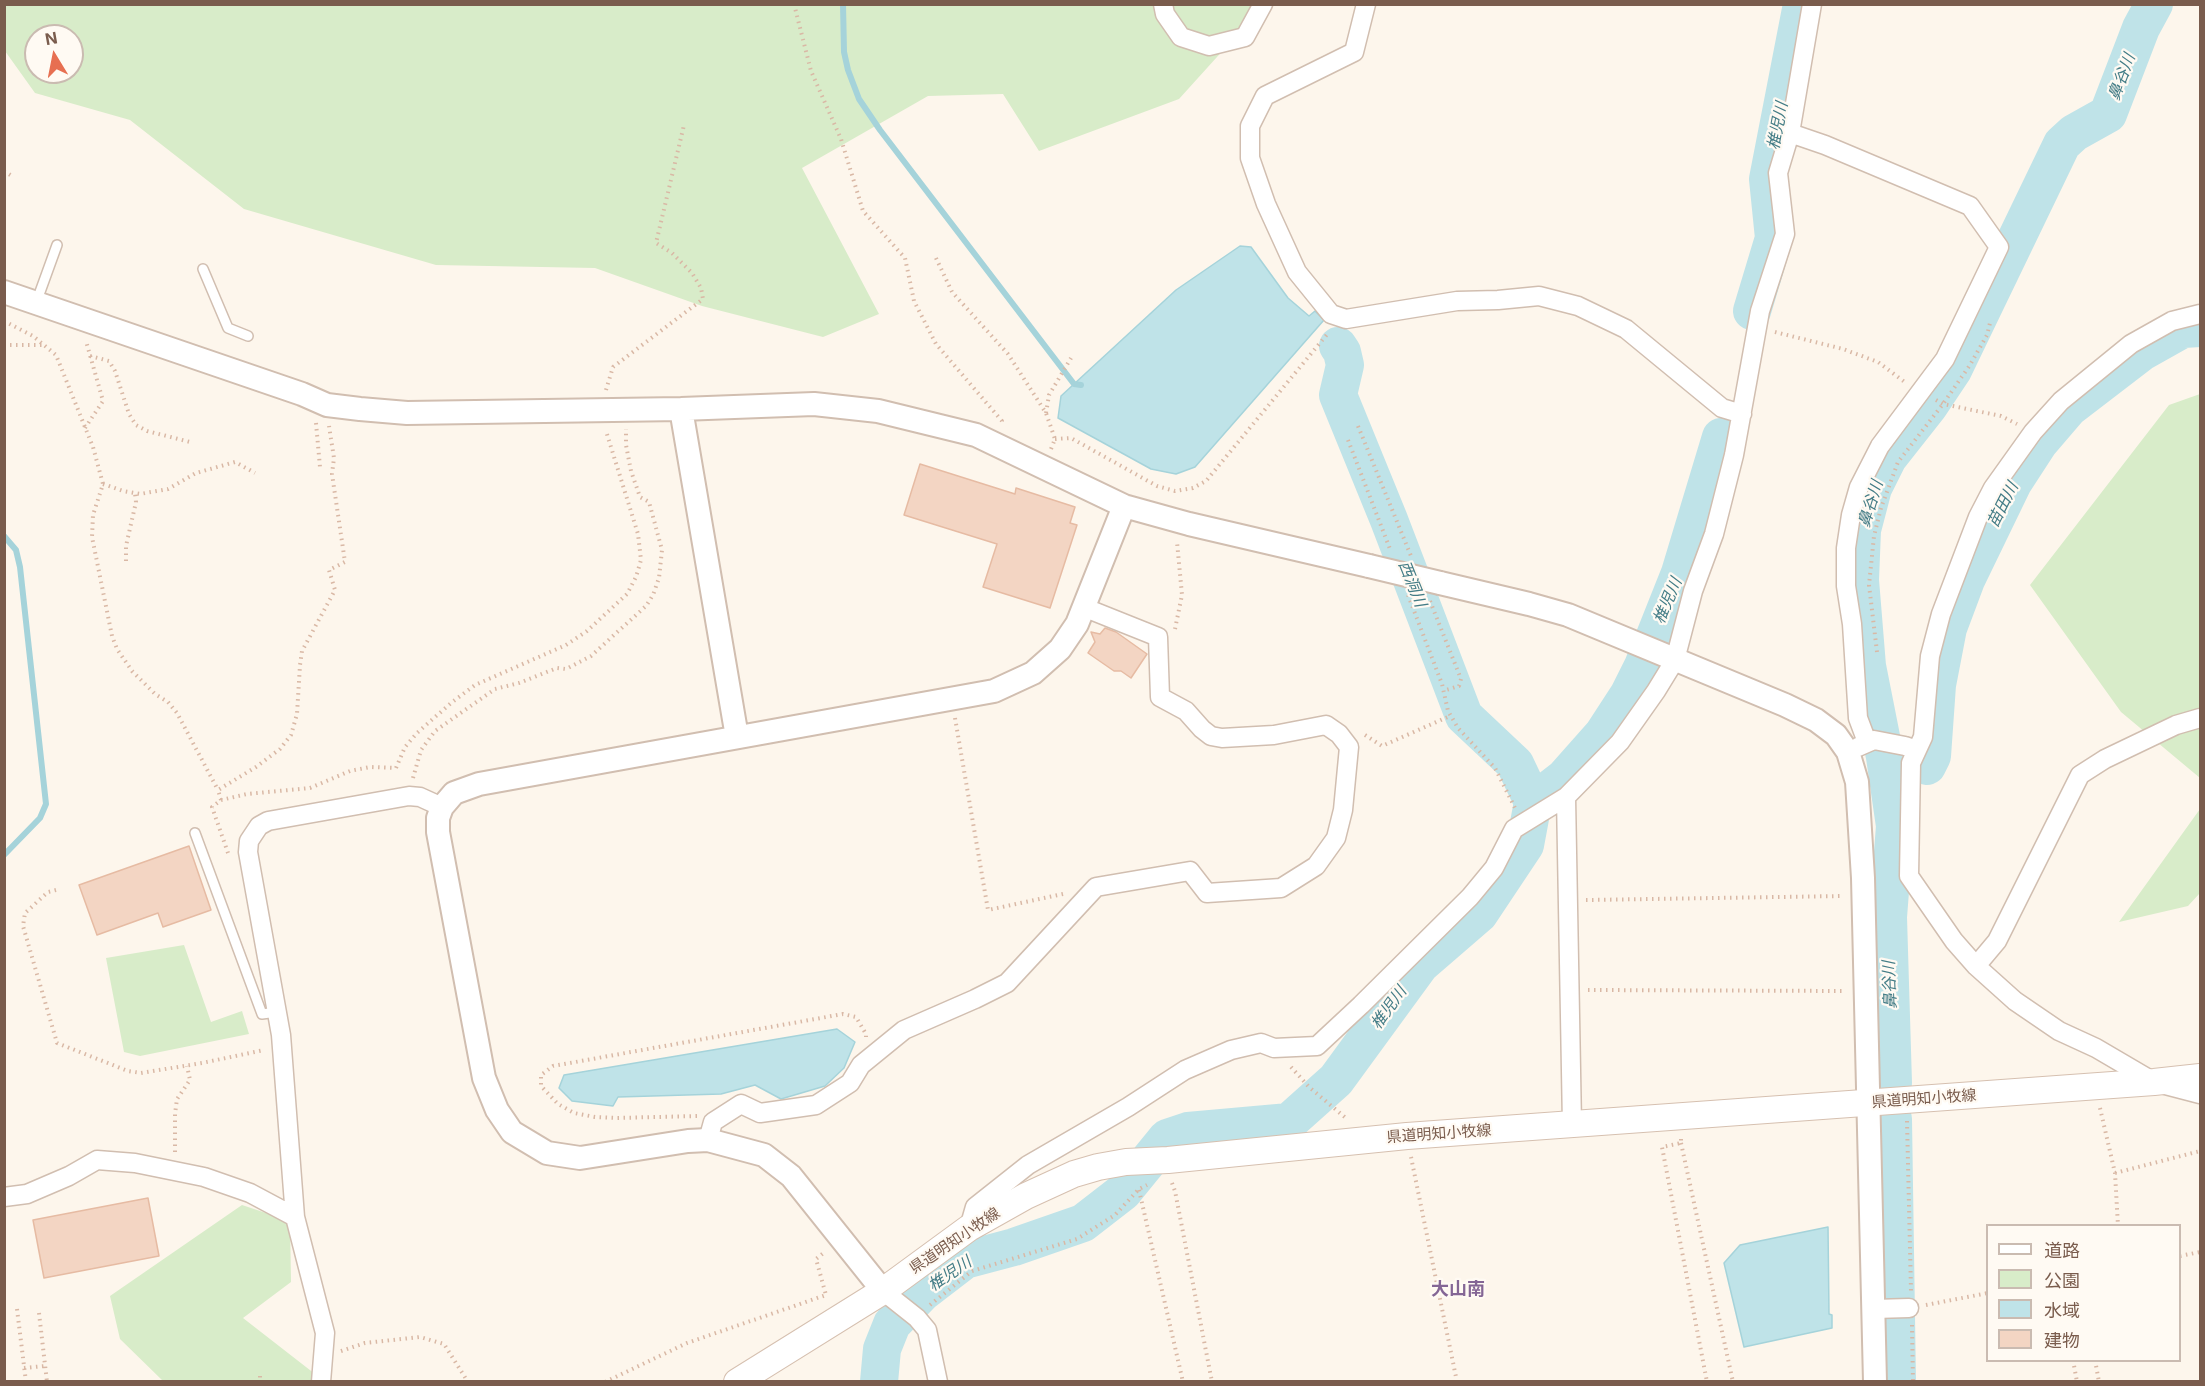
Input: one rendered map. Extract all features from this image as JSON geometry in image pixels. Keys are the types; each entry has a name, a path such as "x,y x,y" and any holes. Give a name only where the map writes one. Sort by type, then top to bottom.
{"main road":[{"name":"県道明知小牧線","path":"737,1382 887,1295 969,1228 1026,1196 1074,1174 1098,1167 1126,1162 1165,1173 1407,1136 2200,1077"}],"street":[{"path":"1163,4 1165,14 1181,37 1209,46 1245,37 1263,4"},
{"path":"1366,4 1354,52 1265,96 1251,126 1250,158 1266,204 1297,272 1331,314 1346,319 1457,301 1539,296 1578,306 1626,329 1722,408 1742,414"},
{"path":"969,1228 975,1207 1028,1165 1128,1107 1185,1070 1231,1050 1261,1044 1274,1048 1317,1046 1470,897 1494,868 1514,829 1566,797 1620,742 1656,691 1714,534 1734,455 1760,311 1785,234 1778,173 1790,132 1812,4"},
{"path":"1790,132 1970,206 1999,247 1946,359 1880,446 1859,487 1851,515 1846,548 1846,586 1852,624 1858,718 1863,745 1857,782 1878,1309 1875,1382"},
{"path":"4,292 302,394 327,405 407,413 681,409 814,404 878,411 976,435 1124,506 1529,603 1568,615 1785,705 1816,720 1836,735 1863,745 1895,744 1917,750"},
{"path":"2200,314 2172,321 2131,344 2061,401 2033,432 1993,488 1977,517 1941,614 1930,656 1923,737 1911,763 1909,876 1954,941 1976,966 2015,1001 2059,1030 2096,1048 2154,1082 2200,1094"},
{"path":"681,409 737,737"},
{"path":"938,1382 927,1330 914,1316 887,1295 791,1176 764,1155 708,1140 580,1158 547,1153 512,1132 497,1110 484,1078 438,832 438,818 442,807 454,793 479,784 994,691 1033,673 1060,649 1077,624 1124,506"},
{"path":"708,1140 713,1122 741,1104 760,1113 816,1105 850,1083 861,1065 904,1030 1007,983 1096,887 1190,871 1207,893 1281,888 1316,866 1336,838 1343,810 1348,747 1339,734 1326,725 1274,735 1222,738 1211,736 1186,711 1160,697 1158,637 1083,607"},
{"path":"1976,966 1997,941 2080,775 2105,759 2176,725 2200,718"},
{"path":"321,1382 325,1334 295,1217 282,1046 248,852 249,841 253,832 268,821 409,796 420,797 442,807"},
{"path":"1566,797 1572,1125"},
{"path":"4,1197 27,1194 69,1176 97,1160 135,1162 204,1178 250,1193 295,1217"},
{"path":"1878,1309 1910,1308"}],"lane":[{"path":"36,303 57,244"},
{"path":"203,269 228,328 248,336"},
{"path":"195,833 262,1014 277,1012"}],"path":[{"path":"794,4 811,71 842,139 863,211 905,258 914,302 936,344 1002,421 1000,446"},
{"path":"417,732 475,685 566,645 587,631 627,594 636,577 641,560 639,543 600,410 613,367 703,299 701,288 692,273 672,253 656,243 684,125"},
{"path":"4,171 12,176"},
{"path":"936,258 952,291 1008,354 1046,413 1055,439 1043,466"},
{"path":"1055,439 1071,438 1157,486 1175,491 1192,488 1206,481 1341,317"},
{"path":"79,318 103,400 85,428"},
{"path":"4,321 33,336 56,355 85,428 103,484 93,515 92,537 112,636 117,649 132,671 155,694 168,702 177,713 218,790 221,800"},
{"path":"1877,652 1869,585 1881,508 1898,462 1970,365 1987,335 1990,323"},
{"path":"1756,332 1765,330 1852,352 1878,362 1920,393"},
{"path":"4,345 44,345"},
{"path":"90,356 109,360 115,371 129,414 136,424 147,431 190,442"},
{"path":"1046,413 1048,395 1071,358"},
{"path":"1942,404 2001,416 2033,432"},
{"path":"320,467 316,422 327,405"},
{"path":"218,790 280,749 291,735 297,714 302,651 335,590 329,570 345,562 332,474 334,458 327,405"},
{"path":"405,780 414,778 421,750 435,731 495,689 519,683 557,668 566,669 591,656 646,606 653,595 659,578 662,550 649,502 640,497 631,471 626,445 626,410"},
{"path":"1348,440 1391,551"},
{"path":"103,484 135,493 168,489 196,473 235,462 255,473"},
{"path":"126,561 126,546 136,502 135,493"},
{"path":"1174,632 1182,595 1175,520"},
{"path":"1404,585 1444,690 1450,716 1458,728 1495,768 1516,810 1514,829"},
{"path":"1444,690 1459,686"},
{"path":"952,699 988,910 1096,887"},
{"path":"1364,734 1382,746 1450,716"},
{"path":"396,768 400,774"},
{"path":"56,890 48,892 25,913 23,926 57,1042 128,1071 141,1073 282,1046"},
{"path":"1568,900 1863,896"},
{"path":"1569,990 1866,991"},
{"path":"722,1116 616,1118 574,1113 558,1104 541,1086 541,1075 553,1066 843,1014 856,1017 866,1034 866,1046 861,1065"},
{"path":"174,1171 175,1114 177,1099 190,1080 187,1066"},
{"path":"1309,1086 1326,1100"},
{"path":"2095,1086 2115,1173 2118,1224"},
{"path":"1906,1100 1913,1382"},
{"path":"1407,1136 1457,1382"},
{"path":"1692,1136 1681,1137 1733,1382"},
{"path":"1682,1143 1662,1147 1707,1382"},
{"path":"2115,1173 2200,1151"},
{"path":"914,1316 972,1271 1077,1239 1115,1215 1139,1189 1165,1173 1175,1191 1212,1382"},
{"path":"1139,1189 1183,1382"},
{"path":"606,1382 687,1343 826,1295 816,1259 842,1239"},
{"path":"2181,1256 2200,1251"},
{"path":"1910,1308 1986,1293"},
{"path":"18,1309 26,1382"},
{"path":"39,1313 47,1382"},
{"path":"324,1357 364,1343 420,1337 444,1344 468,1382"},
{"path":"2073,1362 2077,1382"},
{"path":"2095,1362 2099,1382"},
{"path":"24,1368 45,1366"}],"green space":[{"path":"4,5 1264,5 1179,99 1039,151 1003,94 928,96 802,168 879,314 823,337 702,306 595,268 436,265 244,209 130,120 35,93 29,84 84,84 84,24 24,24 24,78 5,51"},
{"path":"2200,394 2200,778 2121,712 2030,585 2169,405"},
{"path":"2200,809 2200,893 2188,906 2119,922"},
{"path":"184,945 211,1022 242,1011 249,1034 140,1056 124,1052 106,958"},
{"path":"242,1205 290,1221 291,1282 243,1318 324,1381 163,1381 120,1339 110,1296"}],"water":[{"path":"1240,246 1251,247 1288,298 1309,316 1315,311 1324,320 1195,467 1176,474 1151,469 1058,418 1061,396 1176,290"},
{"path":"837,1029 855,1042 844,1068 825,1086 781,1099 755,1085 721,1094 618,1097 613,1106 572,1101 559,1088 564,1075"},
{"path":"1828,1227 1829,1314 1832,1315 1832,1328 1744,1347 1724,1263 1740,1245"}],"building":[{"path":"920,464 1015,494 1016,488 1075,507 1070,523 1077,525 1050,608 983,587 997,544 904,515"},
{"path":"1105,628 1116,632 1147,654 1131,678 1121,671 1114,671 1088,653 1095,642 1091,632 1100,634"},
{"path":"189,846 211,910 163,927 158,913 97,935 79,885"},
{"path":"148,1198 159,1256 44,1278 33,1220"}],"waterway":[{"path":"843,4 844,52 859,99 880,130 1074,384 1081,385"},
{"name":"椎児川","path":"1752,311 1774,238 1768,179 1802,4"},
{"name":"鼻谷川","path":"1893,1083 1888,917 1895,826 1885,757 1867,666 1860,580 1862,530 1873,488 1888,458 1929,406 1953,370 2062,144 2074,133 2108,114 2141,28 2154,4"},
{"name":"苗田川","path":"1927,766 1932,756 1937,685 1948,628 1966,580 2013,483 2039,443 2069,408 2142,352 2183,329 2200,328"},
{"name":"西洞川","path":"1338,346 1345,365 1338,395 1389,520 1464,716 1515,764 1533,802"},
{"name":"椎児川","path":"879,1382 882,1349 892,1324 922,1293 965,1260 1014,1247 1083,1223 1123,1192 1167,1138 1188,1131 1289,1122 1336,1080 1420,965 1479,914 1525,845 1533,802 1564,778 1603,734 1629,694 1643,666 1680,573 1721,437"},
{"path":"4,536 16,550 20,567 46,804 40,818 4,855"},
{"name":"鼻谷川","path":"1893,1119 1897,1382"}],"district":[{"name":"大山南","path":"1458,1290"}]}
